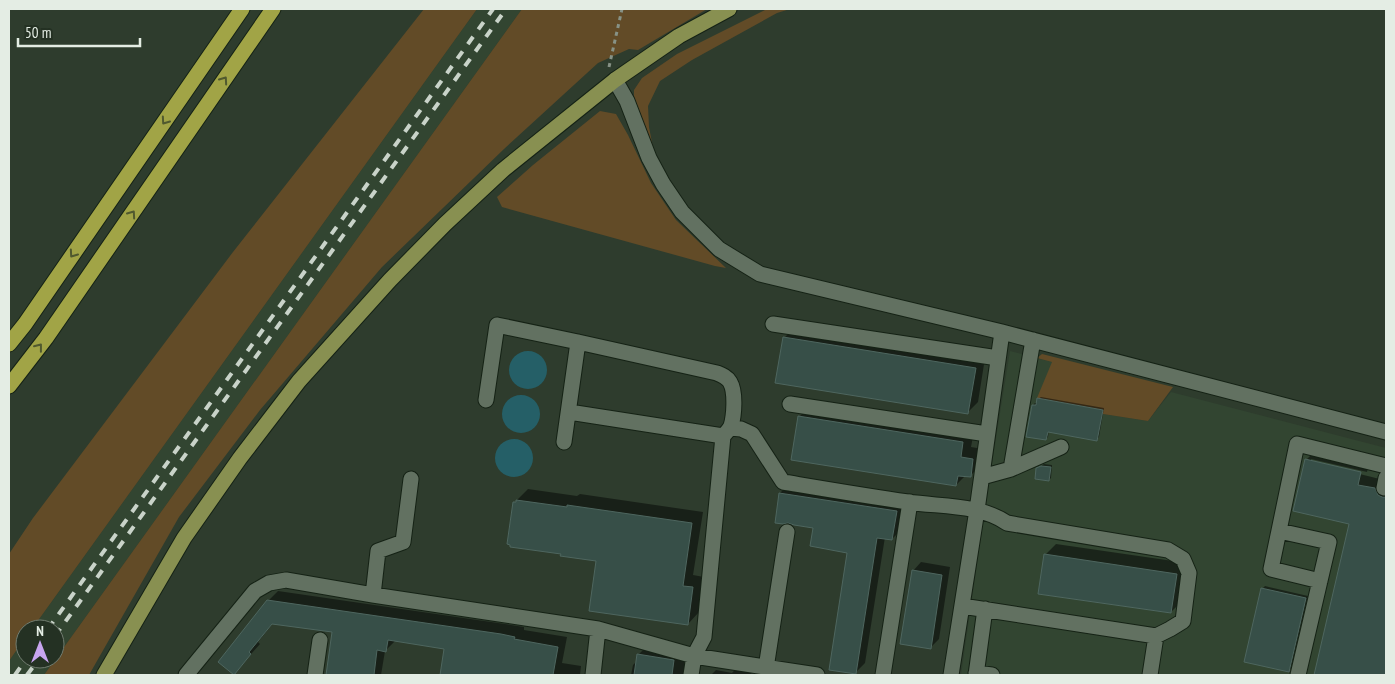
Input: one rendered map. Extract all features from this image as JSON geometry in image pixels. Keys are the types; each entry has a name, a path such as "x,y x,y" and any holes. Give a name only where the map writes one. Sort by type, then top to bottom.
{"highway":[{"path":"9,344 25,324 242,9"},
{"path":"9,386 46,338 273,9"}],"main road":[{"path":"104,675 184,538 240,458 300,381 390,280 445,224 504,170 615,80 679,36 729,9"}],"lane":[{"path":"615,80 627,102 649,158 662,184 682,212 719,249 760,274 1002,332 1386,432"},
{"path":"773,324 998,358"},
{"path":"486,400 497,325 717,373 726,377 730,382 734,397 727,432 704,637 694,656 691,675"},
{"path":"951,675 982,477 1002,332"},
{"path":"1011,468 1033,340"},
{"path":"564,442 578,342"},
{"path":"790,404 988,434"},
{"path":"568,412 727,432 741,429 752,434 783,482 910,502 977,510 998,517 1007,523 1168,550 1183,559 1189,572 1183,621 1156,636 962,606"},
{"path":"1320,581 1271,569 1297,444 1386,466"},
{"path":"982,477 1011,468 1061,447"},
{"path":"373,595 378,551 403,542 411,479"},
{"path":"883,675 910,502"},
{"path":"1279,531 1329,542 1298,675"},
{"path":"766,668 787,532"},
{"path":"186,675 254,591 270,583 286,580 598,629 694,656 789,673 817,675"},
{"path":"985,610 976,674 992,675"},
{"path":"592,675 598,629"},
{"path":"1150,675 1156,636"},
{"path":"315,675 320,640"}],"path":[{"path":"615,80 609,68 622,9"}],"shaded area":[{"path":"424,9 477,9 39,619 15,619 15,652 9,661 9,554 33,518 233,252"},
{"path":"477,9 522,9 65,646 65,619 39,619"},
{"path":"522,9 707,9 638,50 629,49 598,63 504,149 382,267 260,410 179,517 89,675 44,675 48,669 65,669 65,646"},
{"path":"767,9 790,9 777,13 692,60 660,81 648,106 649,127 654,153 634,106 634,90 642,78 677,54"},
{"path":"600,111 616,114 651,183 676,220 726,268 502,207 497,197"},
{"path":"1010,351 1052,362 1104,410 1103,414 1148,421 1171,392 1386,448 1386,675 961,675"},
{"path":"1042,354 1173,387 1148,421 1103,414 1103,410 1037,398 1052,362 1037,358"},
{"path":"15,652 15,669 48,669 44,675 9,675 9,661"}],"water":[{"path":"528,351 541,357 547,370 541,383 528,389 515,383 509,370 515,357"},
{"path":"521,395 534,401 540,414 534,427 521,433 508,427 502,414 508,401"},
{"path":"514,439 527,445 533,458 527,471 514,477 501,471 495,458 501,445"}],"building":[{"path":"783,337 976,368 968,414 775,383"},
{"path":"1037,398 1103,410 1097,441 1048,432 1046,440 1026,437 1032,405 1036,405"},
{"path":"798,416 963,442 961,457 973,459 971,477 958,476 956,486 791,460"},
{"path":"1305,459 1361,472 1358,485 1375,488 1378,495 1386,497 1386,675 1314,675 1349,524 1293,511"},
{"path":"1041,466 1051,467 1049,481 1035,479 1036,468"},
{"path":"779,493 897,511 892,540 877,538 856,674 829,670 847,553 810,546 813,528 788,523 775,523"},
{"path":"516,500 567,507 567,505 692,523 683,586 693,587 688,625 589,611 596,561 510,547 507,544 513,502 516,502"},
{"path":"1044,554 1177,574 1171,613 1038,594"},
{"path":"912,570 942,575 931,649 900,644"},
{"path":"1261,588 1306,598 1289,672 1244,662"},
{"path":"267,600 501,634 515,637 514,639 558,647 553,675 440,675 444,649 388,640 386,652 377,650 374,675 326,675 332,632 272,624 249,652 251,654 234,675 218,662"},
{"path":"637,654 674,660 672,675 634,675"}],"railway":[{"path":"55,619 493,9"},
{"path":"65,622 506,9"},
{"path":"15,675 19,669"},
{"path":"27,675 32,669"}]}
